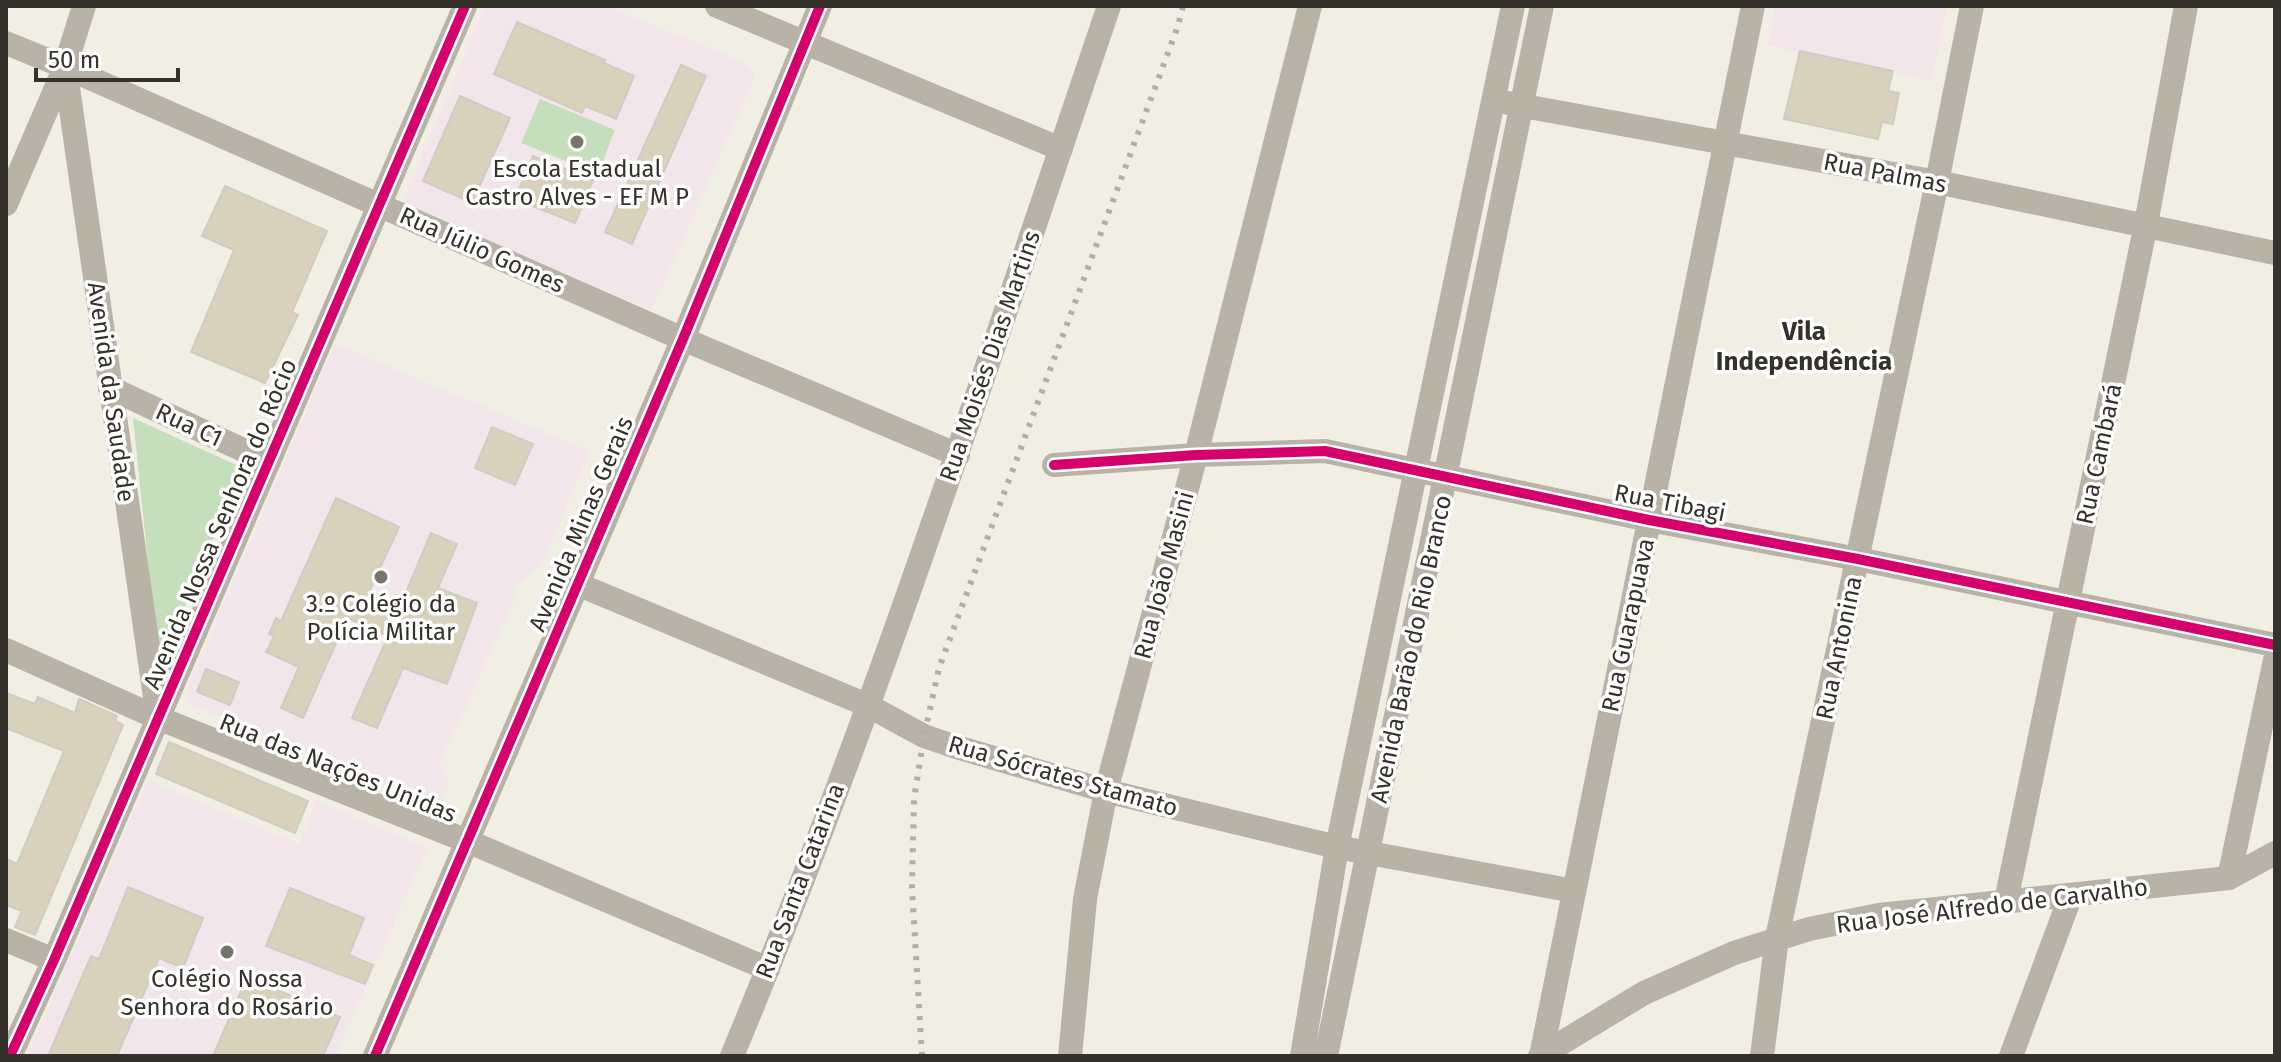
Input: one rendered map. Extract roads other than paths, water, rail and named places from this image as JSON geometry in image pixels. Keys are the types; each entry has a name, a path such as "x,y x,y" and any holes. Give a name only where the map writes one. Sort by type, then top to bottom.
{"street":[{"path":"6,204 65,67 84,6"},
{"name":"Avenida Nossa Senhora do Rócio","path":"10,1056 465,6"},
{"path":"717,6 1061,149"},
{"name":"Avenida Minas Gerais","path":"375,1056 683,339 820,6"},
{"name":"Rua Moisés Dias Martins","path":"867,705 958,455 1109,6"},
{"name":"Rua João Masini","path":"1070,1056 1085,899 1106,791 1196,455 1310,6"},
{"name":"Avenida Barão do Rio Branco","path":"1302,1056 1337,847 1513,6"},
{"name":"Avenida Barão do Rio Branco","path":"1326,1056 1542,6"},
{"name":"Rua Guarapuava","path":"1541,1056 1753,6"},
{"name":"Rua Antonina","path":"1762,1056 1777,938 1972,6"},
{"name":"Rua Cambará","path":"2006,901 2146,224 2186,6"},
{"name":"Rua Júlio Gomes","path":"6,43 683,339 958,455"},
{"name":"Avenida da Saudade","path":"65,67 158,718"},
{"name":"Rua Palmas","path":"1494,101 1937,182 2275,253"},
{"name":"Rua C1","path":"110,388 269,462"},
{"name":"Rua Tibagi","path":"1054,465 1196,455 1325,451 1649,520 1858,559 2275,645"},
{"name":"Rua Sócrates Stamato","path":"577,584 867,705 924,736 1106,791 1337,847 1574,891"},
{"name":"Rua das Nações Unidas","path":"6,650 158,718 467,841 768,969"},
{"path":"2229,878 2275,660"},
{"name":"Rua Santa Catarina","path":"732,1056 867,705"},
{"name":"Rua José Alfredo de Carvalho","path":"1541,1056 1644,993 1777,938 1879,915 2229,878 2275,853"},
{"path":"2011,1056 2071,895"},
{"path":"6,940 54,960"}],"railway":[{"path":"922,1056 912,888 914,799 939,668 1183,6"}],"place":[{"name":"Escola Estadual Castro Alves - EF M P","path":"577,142"},
{"name":"3.º Colégio da Polícia Militar","path":"381,577"},
{"name":"Colégio Nossa Senhora do Rosário","path":"227,952"}],"district":[{"name":"Vila Independência","path":"1804,346"}]}
